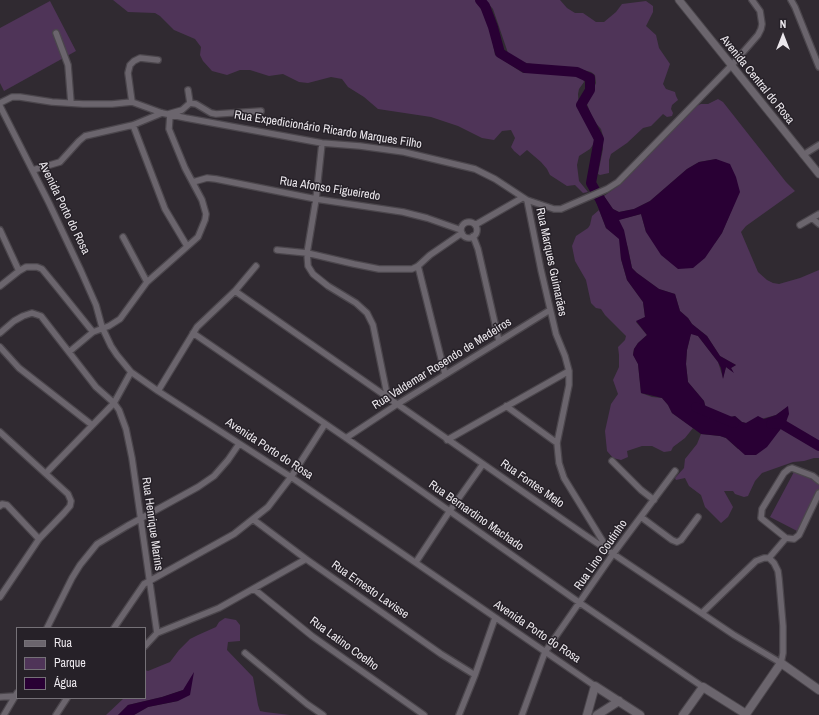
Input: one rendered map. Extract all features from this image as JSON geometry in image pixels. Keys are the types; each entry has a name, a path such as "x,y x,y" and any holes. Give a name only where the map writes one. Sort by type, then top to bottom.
{"main road":[{"name":"Rua Fontes Melo","path":"781,663 819,690"},
{"path":"746,714 781,663"},
{"path":"588,715 595,686"},
{"name":"Avenida Porto do Rosa","path":"595,686 640,715"},
{"path":"683,715 703,687"},
{"name":"Rua Bernardino Machado","path":"703,687 746,714"},
{"path":"602,714 619,701"}],"street":[{"name":"Avenida Central do Rosa","path":"678,0 819,174"},
{"name":"Rua Marques Guimarães","path":"524,199 554,209 562,209 611,187 618,182 731,66 758,35 762,24 760,11 752,0"},
{"path":"792,0 819,67"},
{"path":"56,33 68,65 71,103"},
{"path":"132,102 128,73 130,65 140,58 158,60"},
{"path":"188,90 190,103"},
{"name":"Rua Expedicionário Ricardo Marques Filho","path":"0,104 12,97 71,103 112,104 132,102 166,114 322,143 404,152 474,169 495,179 524,199"},
{"path":"190,103 196,104 211,114 261,111"},
{"path":"33,170 60,162 85,136 133,125 182,110 190,103"},
{"name":"Avenida Porto do Rosa","path":"0,104 81,271 96,305 102,327 114,350 131,372 291,477 595,686"},
{"path":"69,352 93,332 102,327 109,326 120,319 147,282 198,236 205,220 206,214 202,200 169,129 166,114"},
{"path":"133,125 166,209 187,246"},
{"path":"322,143 316,199 307,253 308,266 313,274 328,286 356,304 369,316 378,344 388,399"},
{"path":"803,155 819,145"},
{"name":"Rua Afonso Figueiredo","path":"193,182 207,178 216,179 316,199 403,212 427,218 462,232"},
{"name":"Rua Marques Guimarães","path":"524,199 556,334 569,371 568,385 557,443 559,463 564,478 607,549"},
{"path":"475,225 524,199"},
{"path":"800,225 819,214"},
{"path":"812,218 819,224"},
{"path":"277,250 307,253 379,269 404,269 418,266 430,255 462,232 462,227 468,222 475,225 477,231 473,236 467,237 462,232"},
{"path":"0,230 19,271"},
{"path":"473,236 478,249 499,341"},
{"path":"123,237 147,282"},
{"path":"158,391 197,327 235,291 256,266"},
{"path":"418,266 445,374"},
{"path":"0,286 19,271 26,268 32,267 42,269 93,332"},
{"name":"Rua Fontes Melo","path":"235,291 396,405 585,535 734,635 781,663"},
{"name":"Rua Valdemar Rosendo de Medeiros","path":"346,438 445,374 550,310"},
{"name":"Rua Henrique Marins","path":"0,333 14,321 28,313 36,313 41,316 96,387 114,403 123,417 157,633"},
{"name":"Rua Bernardino Machado","path":"193,333 703,687"},
{"path":"0,347 19,368 92,425"},
{"path":"447,440 569,371"},
{"path":"46,473 114,403 131,372"},
{"path":"506,406 557,443"},
{"path":"115,627 140,589 149,581 234,534 254,520 268,507 291,477 325,424"},
{"path":"0,432 46,473 68,494 70,498 70,506 39,539 0,597"},
{"path":"48,627 72,578 88,554 97,544 198,487 214,476 239,444"},
{"path":"612,461 654,500"},
{"path":"416,562 483,464"},
{"path":"819,481 813,476 790,468 784,473 762,508 762,518 786,538 794,539 799,535 819,493"},
{"name":"Rua Lino Coutinho","path":"522,715 545,652 675,471"},
{"path":"0,506 2,504 7,505 39,539"},
{"path":"641,517 672,540 677,542 681,540 698,517"},
{"name":"Rua Ernesto Lavisse","path":"254,520 306,559 441,654 475,676"},
{"path":"702,613 756,561 769,558 786,538"},
{"path":"769,558 774,563 778,571 779,579 783,626 783,653 781,663"},
{"path":"146,645 157,633 219,608 306,559"},
{"name":"Rua Latino Coelho","path":"254,589 312,636 424,715"},
{"path":"459,715 475,676 495,618"},
{"path":"245,652 307,704 323,715"},
{"path":"0,698 16,695"},
{"path":"4,715 16,695"},
{"path":"56,715 66,699"}],"green space":[{"path":"113,0 475,0 485,15 492,38 495,55 523,73 573,73 583,79 584,82 579,89 578,94 579,110 587,122 595,142 590,149 579,156 577,165 579,181 588,192 583,193 575,185 567,186 550,175 541,162 527,150 520,156 511,147 515,138 511,130 502,131 494,140 482,138 458,126 431,117 378,109 364,97 348,87 342,79 331,77 308,83 299,82 283,74 269,76 250,70 240,70 227,75 212,71 203,61 200,55 201,47 195,39 174,30 155,13 128,12"},
{"path":"485,0 560,0 567,8 575,13 583,13 596,22 604,22 616,12 622,4 646,1 653,6 653,12 646,26 656,35 659,48 670,64 663,84 666,89 675,92 678,100 672,105 672,116 667,117 663,114 651,126 643,128 627,143 611,154 609,160 609,173 598,174 603,149 603,136 601,129 593,120 587,104 596,83 595,75 591,72 579,69 521,62 509,56 493,9"},
{"path":"50,1 76,51 4,91 0,83 0,28"},
{"path":"718,99 723,102 786,182 795,191 746,226 741,232 758,272 767,280 779,284 800,278 819,270 819,458 793,462 762,473 755,481 748,496 744,497 735,494 733,491 724,491 733,507 728,517 721,523 705,507 701,495 689,486 685,478 676,480 675,478 684,468 685,459 697,444 701,434 726,438 738,449 779,431 786,422 788,407 776,415 746,423 742,422 735,416 717,420 708,417 704,401 688,382 686,364 687,350 691,333 698,336 718,362 723,378 726,367 733,372 731,368 736,365 720,356 707,336 692,324 680,311 675,294 659,289 632,268 628,248 618,220 641,214 646,232 715,243 722,233 734,204 716,159 699,162 687,169 650,201 634,209 619,212 613,209 604,196 622,183 694,107 701,104 708,104"},
{"path":"599,210 606,228 620,239 621,259 627,280 643,302 645,317 636,322 647,335 638,343 633,354 638,364 641,393 652,397 662,398 672,413 693,428 685,438 673,447 671,451 664,452 652,446 642,446 627,451 628,457 621,460 613,458 607,451 605,431 611,404 618,394 613,380 619,367 618,347 625,340 626,336 601,309 596,308 591,303 586,280 575,261 572,246 576,236 588,228 592,216"},
{"path":"795,470 819,483 819,499 801,533 770,517"},
{"path":"225,618 236,620 240,625 240,641 228,642 227,650 253,677 260,711 290,715 134,715 148,707 178,701 183,690 162,697 128,705 118,715 106,715 123,699 146,699 146,670 148,671 170,662 190,639 216,627 219,622"}],"water":[{"path":"716,159 730,164 736,177 740,192 722,233 705,258 693,268 678,269 661,255 646,232 641,214 619,220 624,230 632,268 659,289 675,294 680,311 692,324 707,336 720,356 736,365 731,368 734,373 726,367 723,379 718,362 698,336 691,334 687,350 686,364 688,382 704,401 708,417 717,420 735,416 742,422 746,423 758,416 764,419 776,415 788,406 789,414 786,422 767,447 756,455 745,455 726,438 701,434 672,413 662,398 641,393 638,364 633,355 634,349 638,343 647,335 636,321 645,317 643,302 627,280 621,259 619,239 606,228 596,202 604,196 613,209 619,212 634,209 650,201 687,169 699,162"},
{"path":"194,672 190,695 178,701 148,707 134,715 118,715 128,705 162,697 183,690"}],"waterway":[{"path":"480,0 485,6 493,27 500,53 525,68 577,72 590,78 590,90 581,105 599,139 591,183 606,210"},
{"path":"696,407 734,423"},
{"path":"771,424 780,423 819,446"}]}
